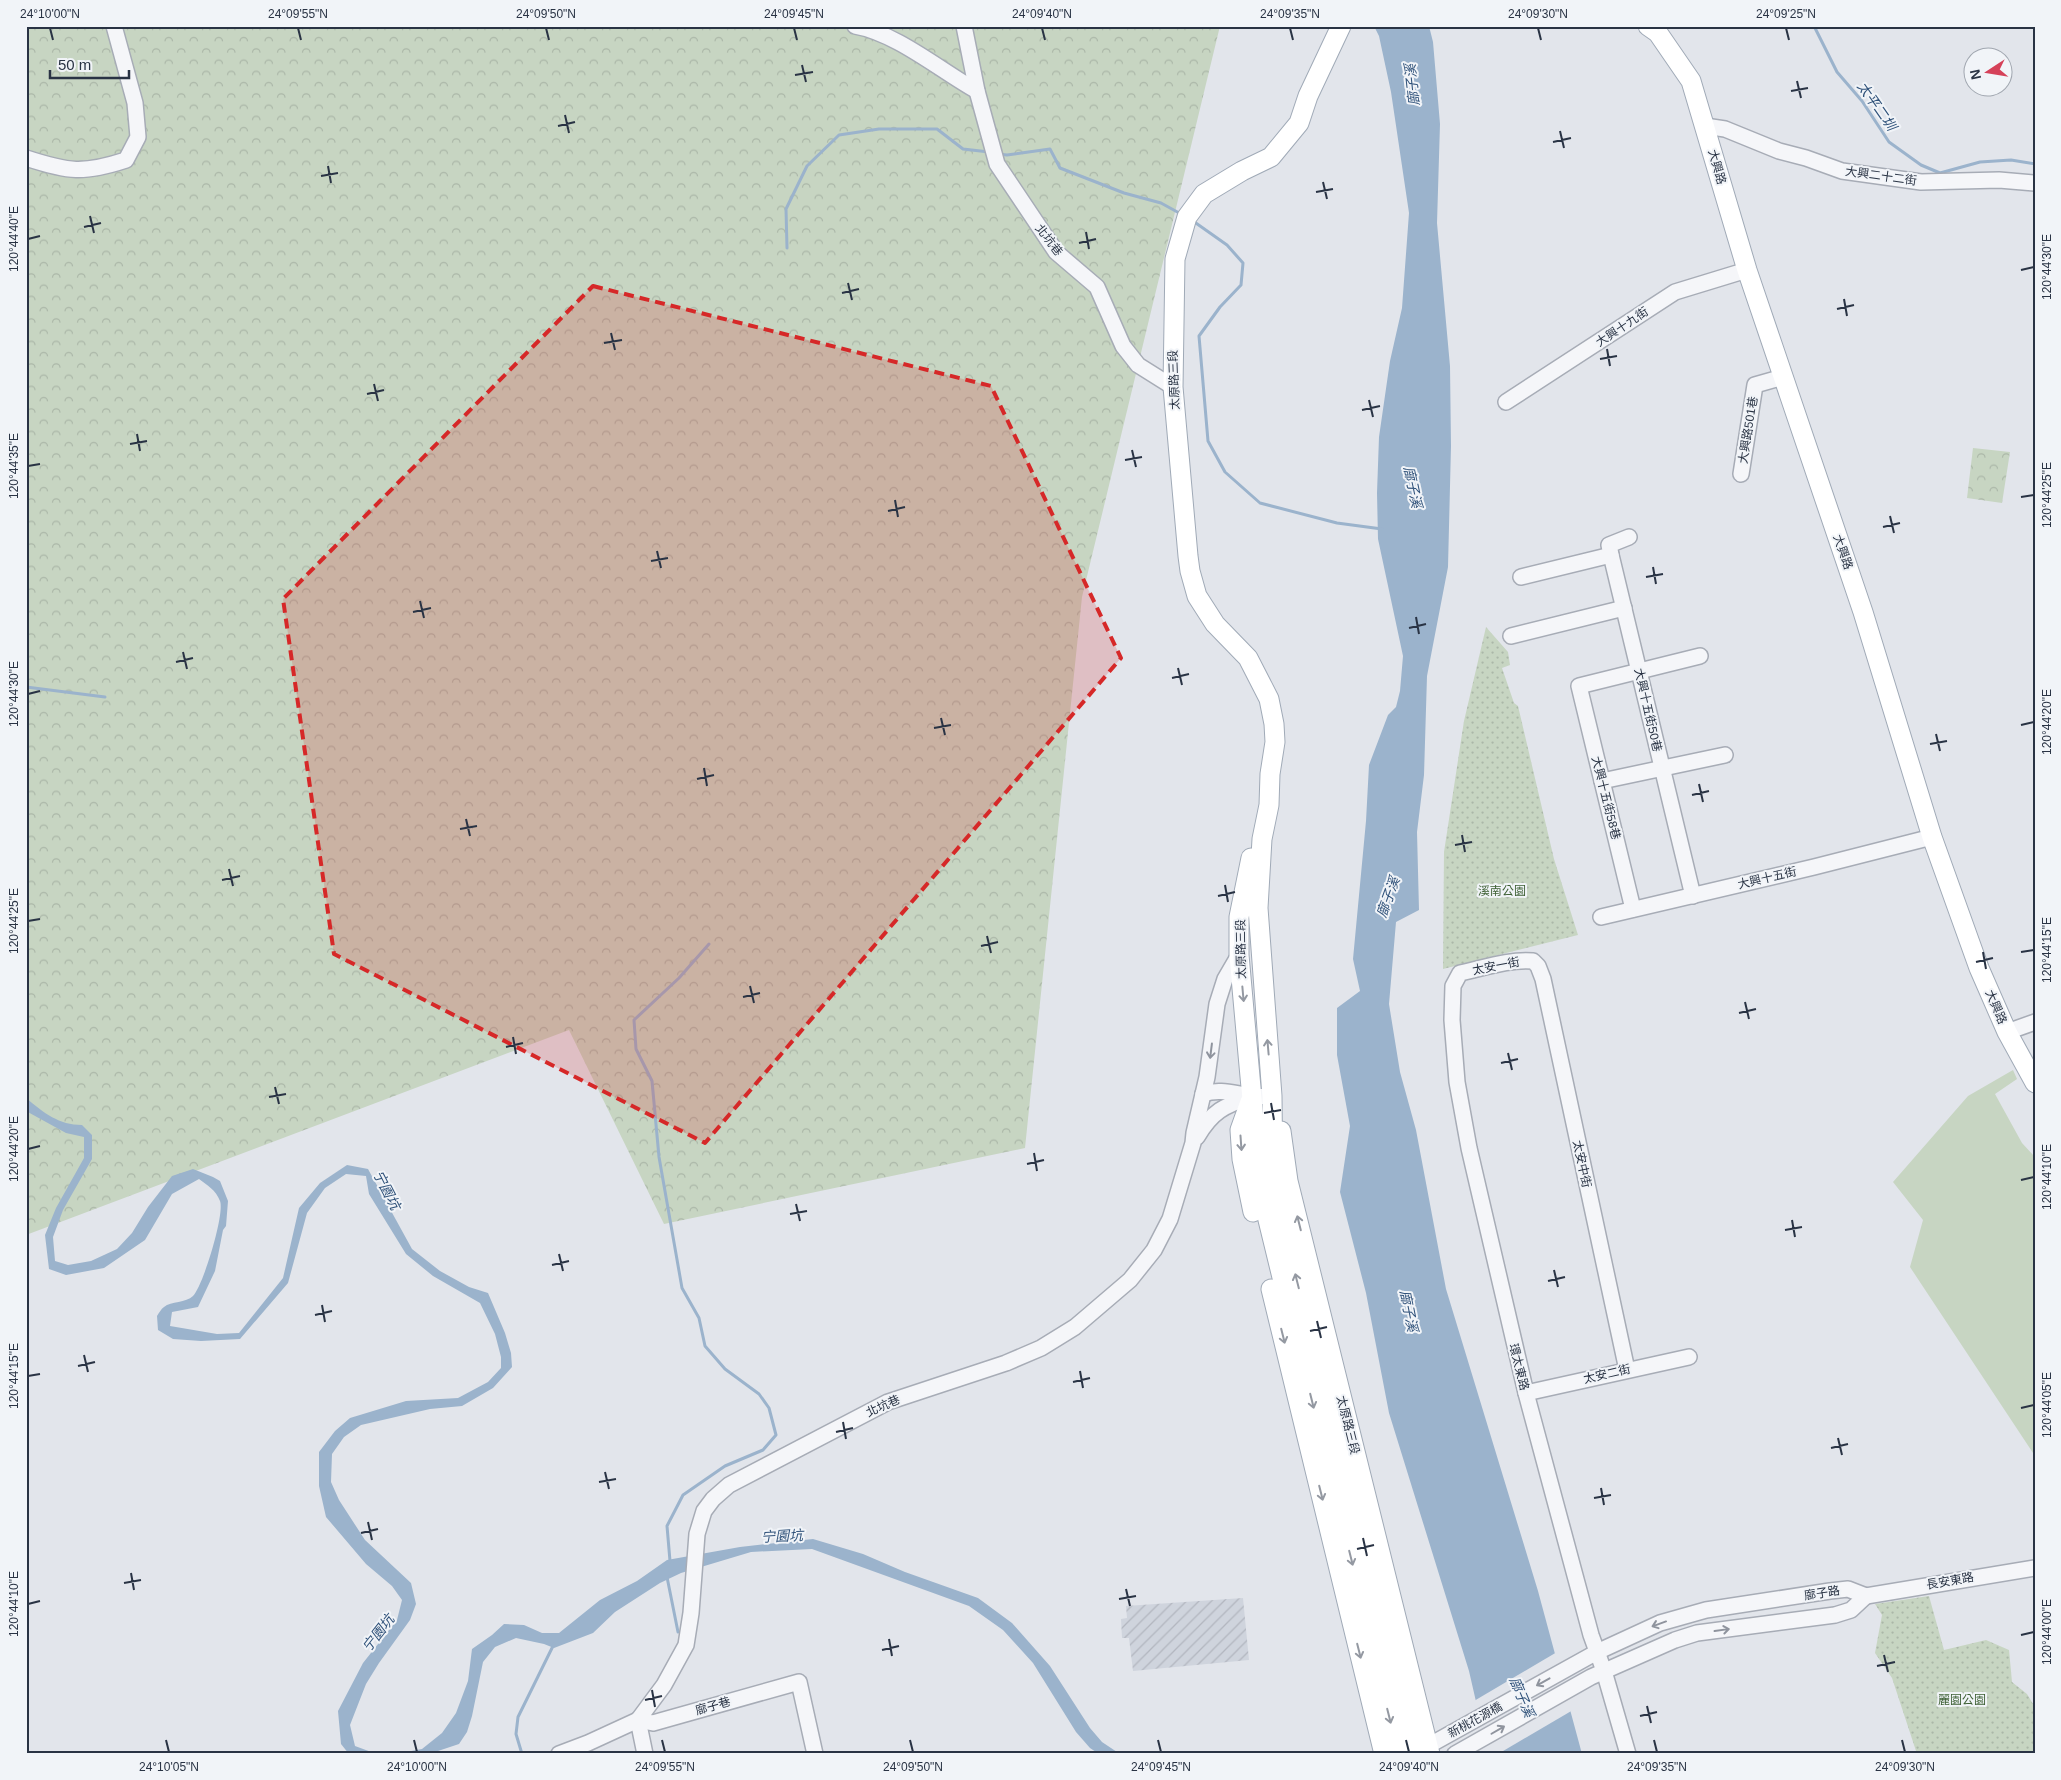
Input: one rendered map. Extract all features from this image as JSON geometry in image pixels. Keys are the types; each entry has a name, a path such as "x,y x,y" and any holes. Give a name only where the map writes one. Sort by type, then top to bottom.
{"main road":[{"name":"太原路三段","path":"1341,26 1308,96 1299,123 1271,157 1242,171 1204,194 1186,220 1175,259 1173,387 1192,584 1197,596 1215,624 1248,658 1269,700 1275,742 1270,774 1239,917 1239,955 1260,1187 1420,1750"},
{"name":"大興路","path":"1648,26 1658,33 1691,81 1747,270 1864,612 1932,836 1979,968 2007,1032 2035,1083"},
{"name":"太原路三段","path":"1270,774 1269,805 1262,839 1258,908 1272,1096 1273,1185 1420,1750"},
{"name":"太原路三段","path":"1252,1096 1240,1130 1242,1159 1247,1187 1384,1754"}],"street":[{"path":"26,158 74,171 97,169 126,160 138,137 135,103 114,26"},
{"path":"855,26 866,28 908,48 977,91"},
{"name":"北坑巷","path":"964,26 977,91 997,164 1056,252 1097,287 1123,346 1138,365 1173,387"},
{"name":"大興二十二街","path":"1705,126 1724,129 1779,151 1842,171 1921,182 2000,180 2035,183"},
{"name":"大興十九街","path":"1506,402 1675,292 1747,270"},
{"name":"大興路501巷","path":"1740,474 1755,385 1783,377"},
{"path":"1521,576 1610,555 1609,545 1629,536"},
{"name":"大興十五街50巷","path":"1610,555 1692,896"},
{"path":"1510,636 1624,608"},
{"path":"1639,671 1700,656"},
{"name":"大興十五街58巷","path":"1633,909 1579,686 1639,671"},
{"path":"1602,781 1725,756"},
{"name":"大興十五街","path":"1601,917 1932,836"},
{"path":"1193,1143 1207,1077 1217,1004 1225,979 1239,955"},
{"name":"太安一街","path":"1460,973 1496,964 1533,961"},
{"name":"太安中街","path":"1533,961 1538,966 1543,979 1627,1370"},
{"name":"環太東路","path":"1460,973 1453,986 1452,1012 1457,1082 1469,1148 1526,1393 1591,1655 1628,1754"},
{"path":"2007,1032 2035,1022"},
{"path":"1203,1094 1212,1091 1233,1092 1252,1096 1272,1096"},
{"path":"1193,1143 1215,1113 1224,1106 1252,1096"},
{"name":"北坑巷","path":"638,1720 664,1685 686,1645 691,1612 697,1534 704,1511 713,1499 729,1485 888,1402 1006,1363 1041,1348 1075,1327 1130,1280 1154,1250 1170,1219 1193,1143"},
{"name":"太安二街","path":"1526,1393 1689,1356"},
{"name":"長安東路","path":"1866,1596 2035,1568"},
{"name":"廍子路","path":"1591,1655 1660,1623 1706,1610 1848,1589 1866,1596 1851,1610 1835,1615 1697,1633 1675,1640 1598,1674"},
{"name":"新桃花源橋","path":"1420,1750 1591,1655"},
{"name":"新桃花源橋","path":"1455,1754 1598,1674"},
{"name":"廍子巷","path":"559,1754 638,1720 653,1723 799,1682 815,1754"},
{"path":"638,1720 645,1754"}],"highlighted area":[{"path":"593,286 991,386 1121,658 705,1143 334,954 283,599"}],"shaded area":[{"path":"1243,1598 1249,1660 1133,1671 1129,1638 1122,1638 1121,1619 1127,1618 1126,1606"}],"green space":[{"path":"26,26 1220,26 1082,597 1025,1148 664,1224 569,1030 26,1235"},
{"path":"1973,448 2010,452 2002,503 1967,498"},
{"name":"溪南公園","path":"1486,627 1508,652 1510,665 1502,668 1514,703 1518,706 1554,859 1578,935 1443,969 1444,852 1464,721"},
{"path":"2013,1070 2017,1079 1995,1094 2022,1143 2035,1157 2035,1456 1910,1267 1923,1220 1893,1182 1968,1096"},
{"name":"麗園公園","path":"1929,1596 1944,1650 1986,1640 2009,1650 2012,1682 2027,1694 2035,1707 2035,1754 1917,1754 1892,1678 1875,1653 1882,1615 1875,1604"}],"water":[{"name":"廍子溪","path":"1374,26 1429,26 1433,42 1440,124 1437,223 1450,366 1451,446 1448,567 1427,676 1424,775 1417,832 1419,910 1396,922 1389,1004 1400,1072 1416,1130 1446,1289 1538,1591 1582,1754 1488,1754 1469,1671 1389,1413 1366,1293 1340,1192 1350,1126 1337,1055 1337,1008 1360,991 1353,959 1366,821 1369,765 1388,715 1396,707 1400,691 1403,656 1378,539 1377,493 1379,437 1390,361 1402,308 1409,213 1391,92 1379,36"},
{"path":"26,1098 52,1117 66,1123 82,1125 92,1135 92,1159 63,1210 53,1237 55,1261 68,1265 91,1261 117,1249 132,1233 148,1207 172,1176 193,1169 220,1181 228,1201 226,1226 223,1230 215,1271 198,1307 172,1312 170,1326 217,1334 239,1333 283,1278 299,1208 320,1183 347,1165 368,1169 412,1249 440,1271 469,1287 488,1293 505,1333 511,1353 512,1367 493,1388 462,1406 430,1409 361,1425 344,1437 332,1454 331,1482 339,1500 365,1540 411,1583 416,1604 410,1620 366,1684 350,1725 355,1746 374,1753 394,1754 349,1754 341,1744 338,1711 363,1663 397,1620 402,1600 392,1586 366,1564 326,1517 319,1486 319,1452 335,1431 350,1418 406,1401 458,1398 488,1382 501,1368 501,1357 495,1334 480,1303 433,1276 406,1254 369,1194 366,1176 346,1174 325,1188 307,1213 288,1283 240,1339 201,1341 173,1339 158,1330 157,1316 164,1307 190,1298 197,1290 216,1234 221,1208 218,1197 211,1188 199,1179 172,1194 145,1240 104,1268 66,1275 49,1269 45,1235 56,1208 84,1158 84,1137 66,1133 26,1111"},
{"path":"813,1539 863,1554 905,1572 978,1598 1012,1623 1050,1666 1090,1728 1102,1742 1120,1754 1099,1754 1090,1748 1076,1732 1033,1663 1003,1630 969,1606 812,1549 751,1552 681,1573 660,1583 615,1612 593,1633 554,1648 516,1638 495,1647 483,1662 472,1716 467,1732 459,1744 429,1754 395,1754 422,1749 442,1733 456,1713 468,1681 472,1649 504,1624 524,1625 542,1633 559,1633 600,1600 637,1581 667,1560 740,1547"}],"pier":[{"path":"1557,1652 1573,1710 1498,1754 1486,1754 1474,1701"}],"waterway":[{"name":"太平二圳","path":"1814,26 1837,72 1862,101 1889,142 1921,165 1940,173 1980,162 2011,160 2035,164"},
{"path":"787,248 786,209 807,166 839,135 879,129 937,129 963,149 989,152"},
{"path":"998,154 1007,155 1050,149 1060,168 1124,193 1161,203 1181,214"},
{"path":"1193,221 1227,245 1243,263 1241,285 1220,307 1199,336 1208,441 1225,472 1260,503 1337,523 1382,529"},
{"path":"26,687 105,697"},
{"path":"670,1561 667,1526 683,1495 725,1466 763,1450 776,1435 769,1408 759,1394 725,1369 705,1346 699,1318 682,1288 659,1157 652,1081 636,1049 634,1020 679,978 709,944"},
{"path":"667,1577 678,1632"},
{"path":"522,1754 516,1734 518,1717 554,1644"}],"water label":[{"name":"宁園坑","path":"387,1190"},
{"name":"宁園坑","path":"782,1536"},
{"name":"宁園坑","path":"378,1633"}]}
